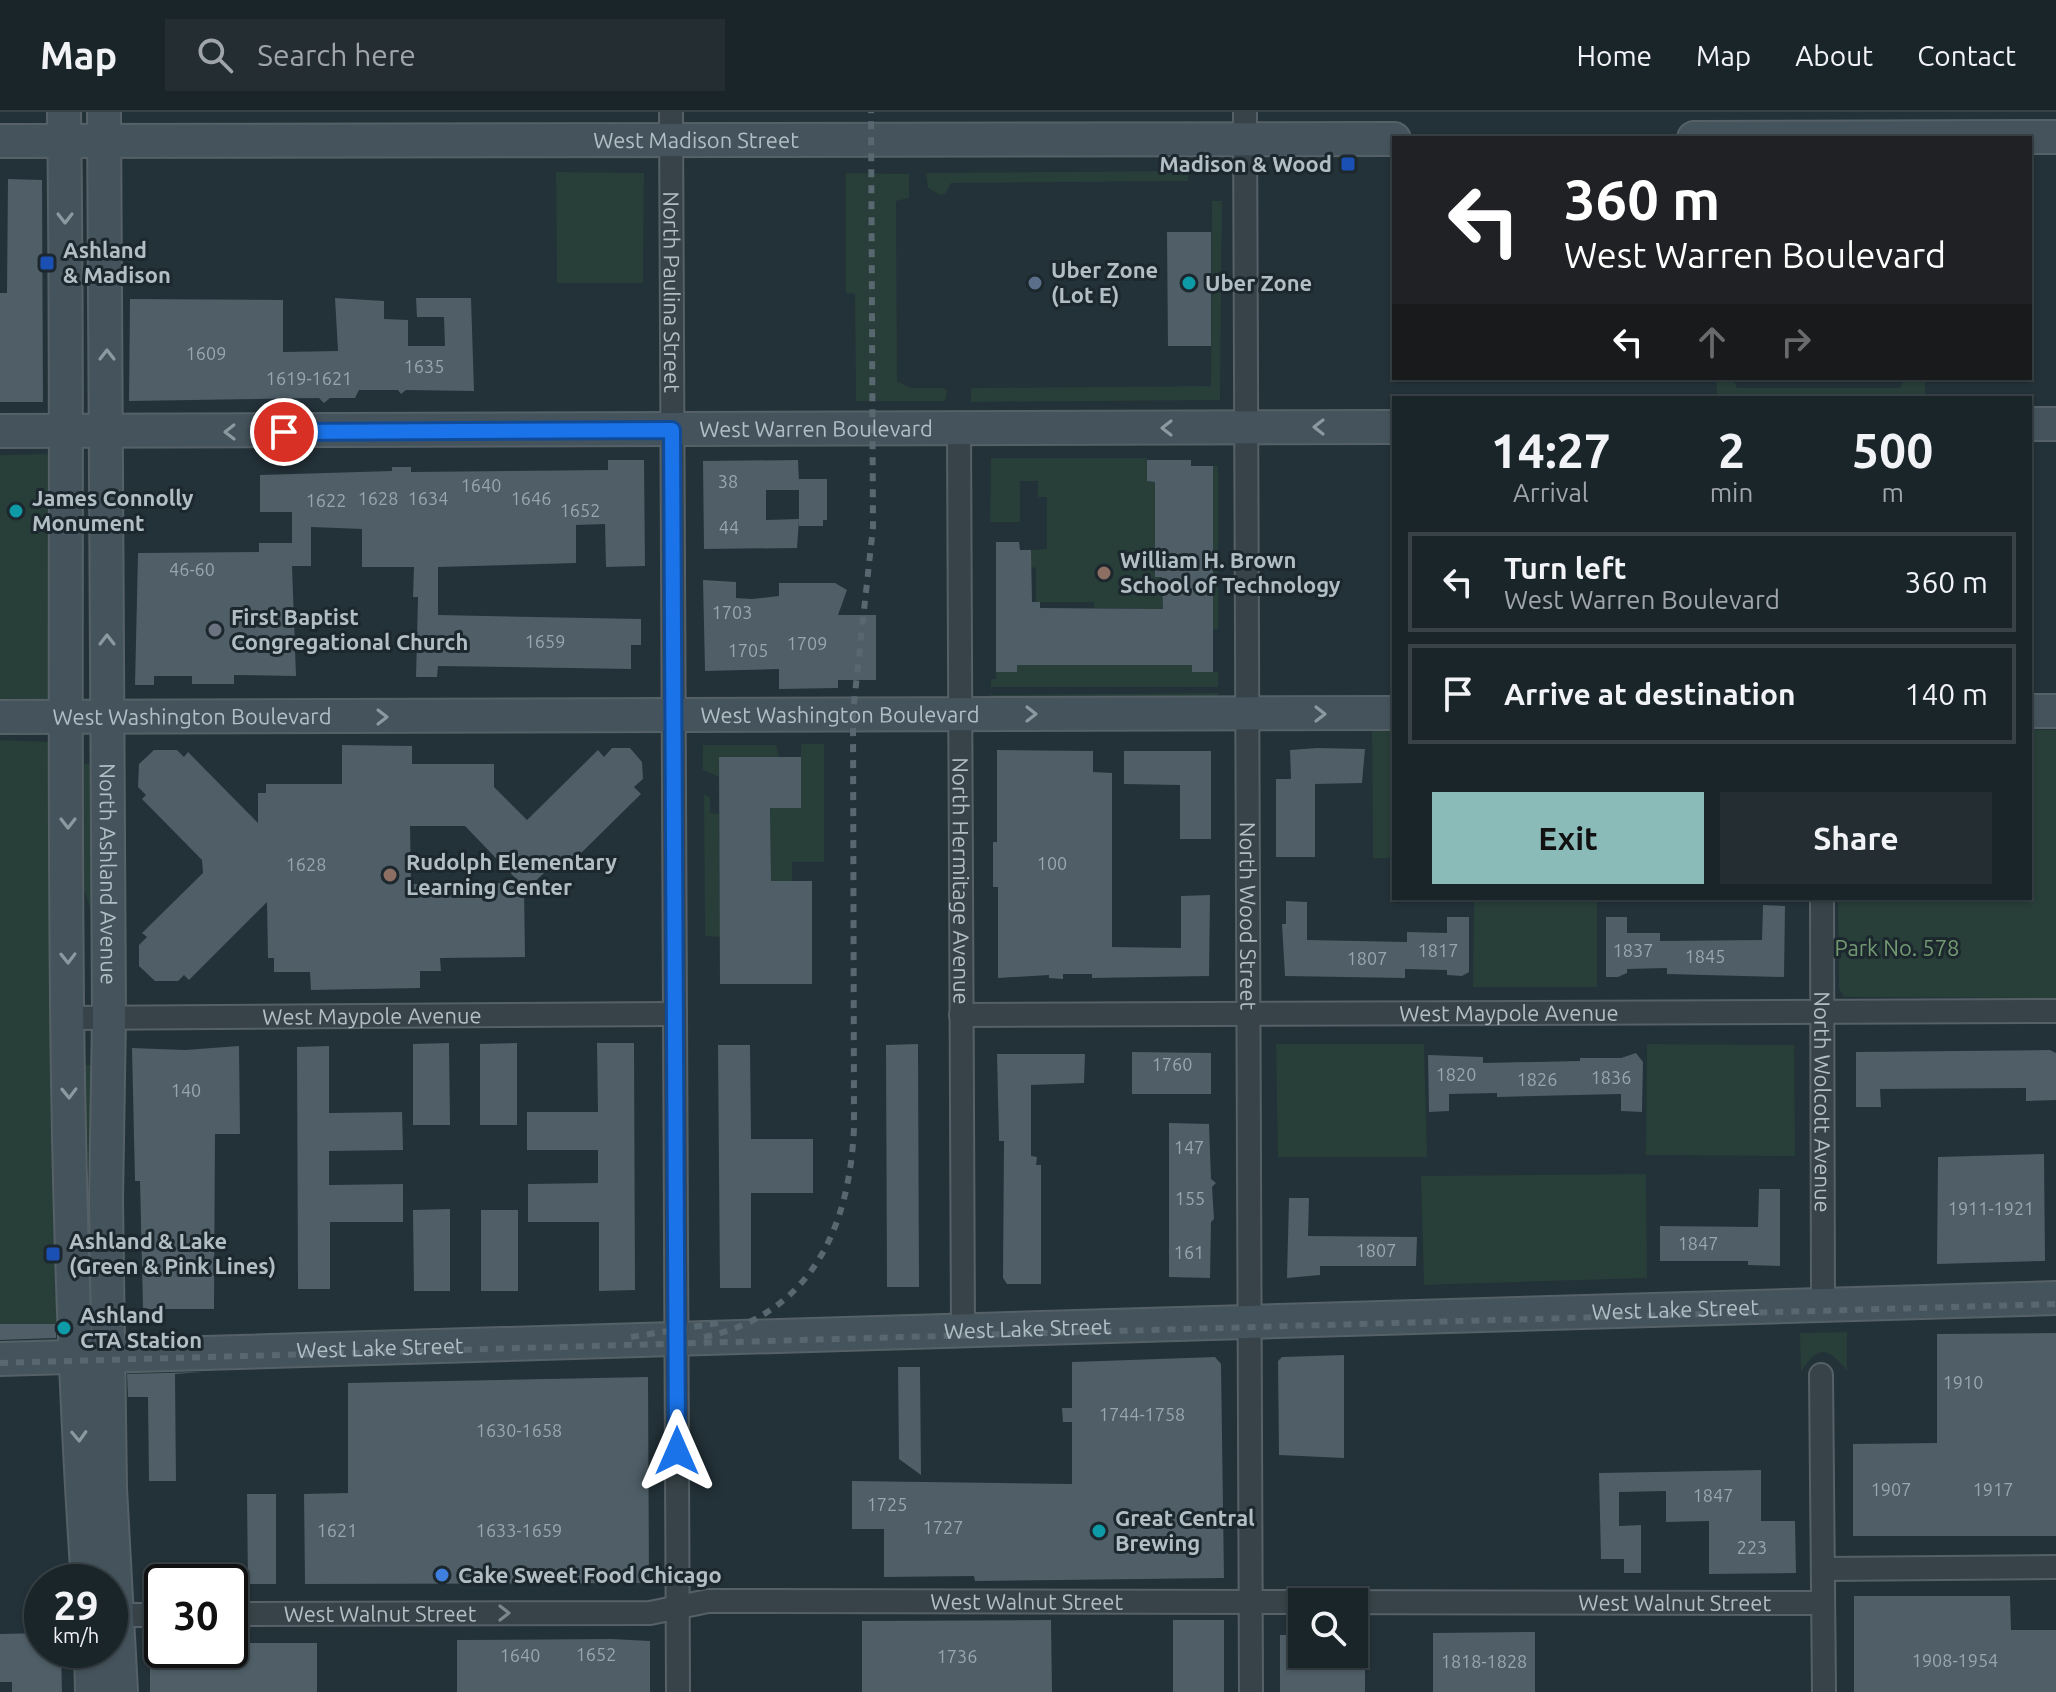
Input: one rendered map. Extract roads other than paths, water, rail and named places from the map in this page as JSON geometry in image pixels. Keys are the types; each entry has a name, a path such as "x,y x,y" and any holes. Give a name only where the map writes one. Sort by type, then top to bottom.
{"main road":[{"name":"West Madison Street","path":"0,141 64,126 1245,126 1392,139"},
{"name":"North Ashland Avenue","path":"64,126 71,1167 102,1358 129,1487 122,1564"},
{"name":"North Ashland Avenue","path":"89,1564 102,1358 109,1018 104,126"},
{"path":"2032,137 2056,137"},
{"path":"2032,424 2056,424"},
{"name":"West Warren Boulevard","path":"0,431 1392,427"},
{"path":"2032,711 2056,711"},
{"name":"West Washington Boulevard","path":"0,717 1392,713"},
{"name":"West Lake Street","path":"0,1359 2056,1298"},
{"path":"91,1668 92,1692"},
{"name":"North Ashland Avenue","path":"120,1668 121,1692"}],"street":[{"name":"North Paulina Street","path":"671,126 678,1692"},
{"name":"North Wood Street","path":"1245,126 1251,1692"},
{"name":"North Hermitage Avenue","path":"959,429 963,1332"},
{"name":"North Wolcott Avenue","path":"1822,900 1823,1306"},
{"name":"West Maypole Avenue","path":"961,1015 2056,1011"},
{"name":"West Maypole Avenue","path":"68,1018 674,1014"},
{"path":"1821,1375 1824,1692"},
{"path":"1823,1569 2056,1567"},
{"name":"West Walnut Street","path":"248,1614 650,1613 708,1601 1823,1603"}],"railway":[{"path":"704,1337 741,1326 772,1309 797,1287 818,1261 833,1232 851,1164 854,1127 853,712 873,527 871,112"},
{"path":"0,1363 2056,1304"},
{"path":"631,1337 718,1323"}],"place":[{"name":"Madison & Wood","path":"1348,164"},
{"name":"Ashland & Madison","path":"47,263"},
{"name":"Uber Zone (Lot E)","path":"1035,283"},
{"name":"Uber Zone","path":"1189,283"},
{"name":"James Connolly Monument","path":"16,511"},
{"name":"William H. Brown School of Technology","path":"1104,573"},
{"name":"First Baptist Congregational Church","path":"215,630"},
{"name":"Rudolph Elementary Learning Center","path":"390,875"},
{"name":"Ashland & Lake (Green & Pink Lines)","path":"53,1254"},
{"name":"Ashland CTA Station","path":"64,1328"},
{"name":"Great Central Brewing","path":"1099,1531"},
{"name":"Cake Sweet Food Chicago","path":"442,1575"}],"park label":[{"name":"Park No. 578","path":"1897,948"}]}
